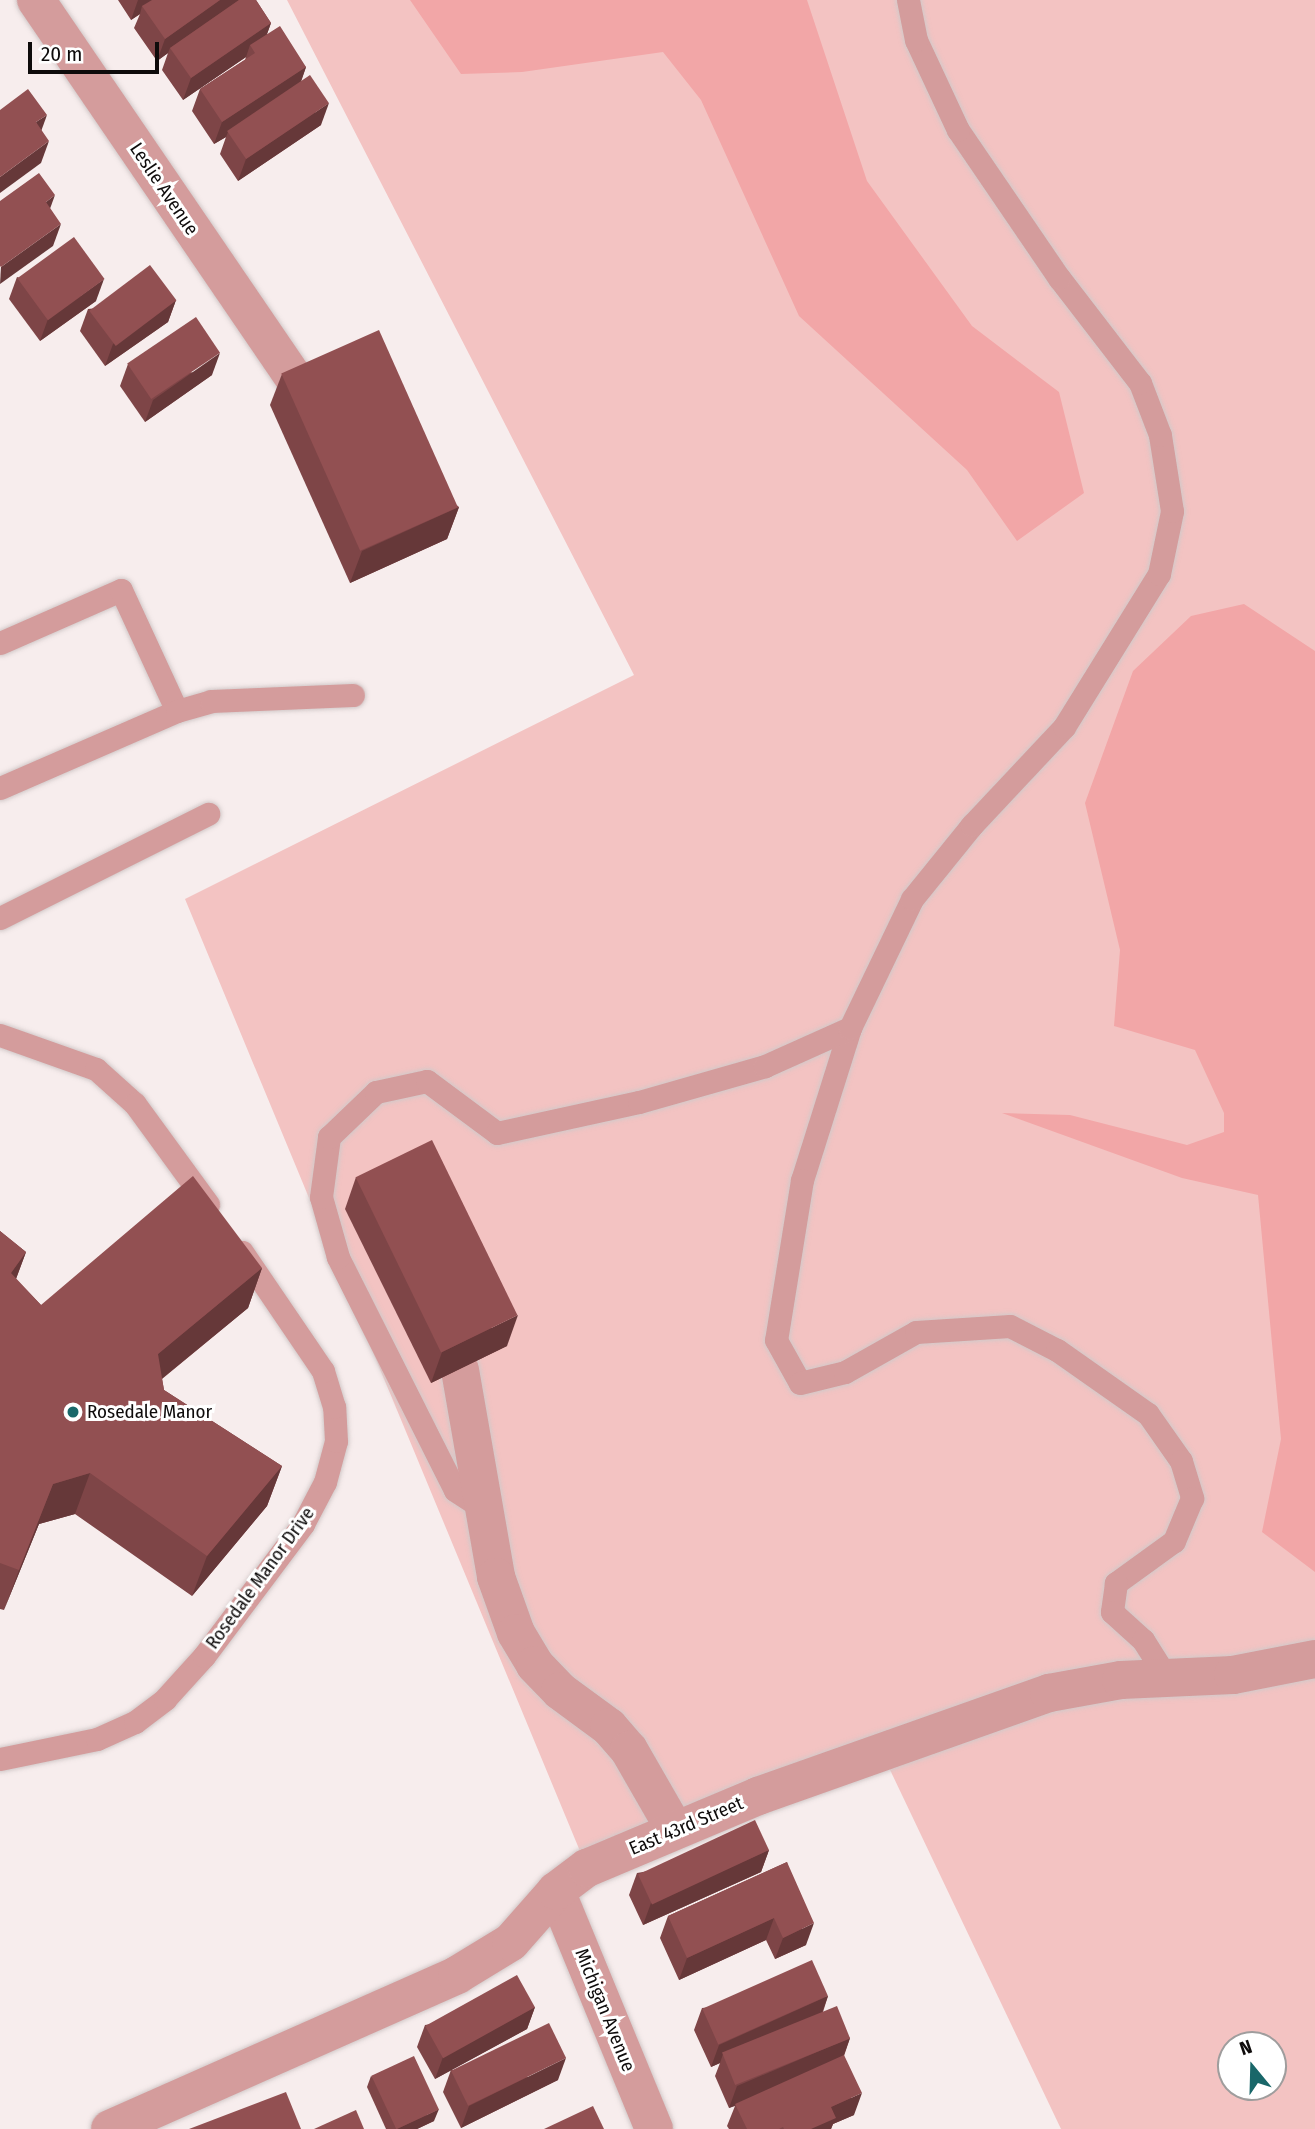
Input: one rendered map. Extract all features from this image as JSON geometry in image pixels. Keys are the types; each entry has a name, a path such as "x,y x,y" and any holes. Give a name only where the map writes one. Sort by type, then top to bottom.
{"street":[{"name":"Leslie Avenue","path":"36,0 293,377"},
{"path":"460,1370 487,1511 496,1577 516,1633 535,1665 560,1691 609,1727 629,1750 675,1830"},
{"name":"East 43rd Street","path":"110,2129 457,1975 510,1942 556,1891 587,1868 758,1796 1049,1693 1121,1680 1233,1675 1315,1659"},
{"name":"Michigan Avenue","path":"556,1891 654,2129"}],"lane":[{"path":"908,0 916,40 958,130 1059,278 1140,383 1160,435 1172,511 1159,575 1119,644 1064,727 972,825 912,899 850,1028 802,1181 776,1340 800,1383 845,1372 916,1332 1010,1326 1057,1350 1149,1414 1181,1461 1192,1498 1174,1541 1116,1583 1112,1612 1143,1640 1167,1678"},
{"path":"0,643 121,590 177,711"},
{"path":"0,788 177,711 211,701 353,695"},
{"path":"0,918 208,814"},
{"path":"487,1511 455,1490 338,1257 321,1197 329,1137 376,1092 427,1081 497,1133 639,1102 765,1066 850,1028"},
{"name":"Rosedale Manor Drive","path":"0,1035 96,1069 135,1104 323,1371 334,1407 336,1441 325,1482 303,1524 204,1656 165,1699 135,1722 97,1739 0,1759"}],"shaded area":[{"path":"287,0 1315,0 1315,2129 1061,2129 882,1753 587,1868 185,899 634,675"},
{"path":"410,0 807,0 867,181 972,326 1059,392 1084,493 1017,541 967,470 799,316 701,100 663,52 522,72 461,74"},
{"path":"1244,604 1315,651 1315,1572 1262,1532 1281,1439 1258,1195 1182,1178 1002,1113 1070,1115 1187,1145 1224,1132 1224,1113 1195,1050 1114,1026 1120,950 1085,803 1133,671 1191,616"}],"building":[{"path":"152,0 220,0 165,39 142,6"},
{"path":"239,0 256,0 271,23 191,78 170,48"},
{"path":"280,26 306,67 222,122 200,89 255,53 250,45"},
{"path":"310,75 329,103 246,159 227,131"},
{"path":"28,89 47,115 36,122 49,141 0,177 0,110"},
{"path":"39,173 55,195 46,202 61,224 1,267 0,201"},
{"path":"74,237 105,279 48,320 17,278"},
{"path":"150,265 176,300 116,346 89,311"},
{"path":"196,317 220,353 151,399 127,363"},
{"path":"379,330 458,507 360,551 281,374"},
{"path":"432,1140 517,1315 441,1353 356,1177"},
{"name":"Rosedale Manor","path":"193,1176 262,1268 158,1354 164,1390 282,1466 207,1556 90,1473 53,1484 19,1570 0,1563 0,1231 26,1252 11,1273 41,1305"},
{"path":"755,1820 769,1850 652,1904 638,1875"},
{"path":"787,1862 814,1923 783,1938 774,1918 687,1958 668,1916"},
{"path":"812,1960 828,1996 718,2044 702,2009"},
{"path":"517,1975 535,2007 443,2058 425,2026"},
{"path":"837,2006 850,2038 735,2085 722,2052"},
{"path":"549,2023 566,2058 468,2106 451,2071"},
{"path":"844,2055 862,2093 831,2107 836,2118 811,2129 747,2129 735,2104"},
{"path":"414,2056 439,2109 396,2129 371,2076"},
{"path":"286,2092 301,2129 189,2129"},
{"path":"593,2106 604,2129 544,2129"},
{"path":"356,2110 364,2129 314,2129"}],"place":[{"name":"Rosedale Manor","path":"73,1412"}]}
